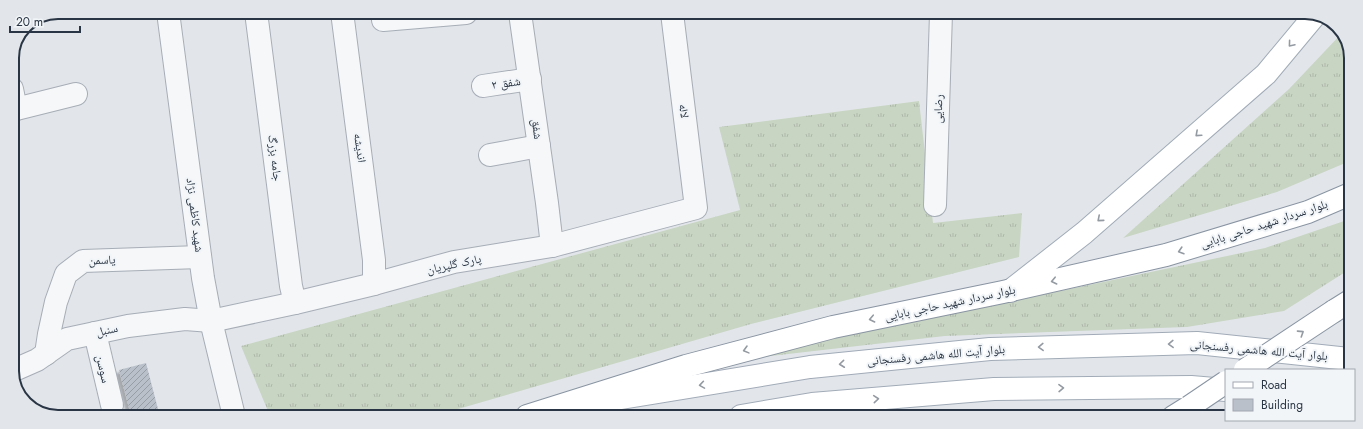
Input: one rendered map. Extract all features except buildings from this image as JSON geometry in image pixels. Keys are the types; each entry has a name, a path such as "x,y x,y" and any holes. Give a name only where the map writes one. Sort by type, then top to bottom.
{"main road":[{"path":"1010,290 1084,233 1266,74 1312,19"},
{"name":"بلوار سردار شهید حاجی بابایی","path":"550,410 686,366 826,329 1166,256 1308,212 1344,197"},
{"path":"1247,369 1342,306"},
{"name":"بلوار آیت الله هاشمی رفسنجانی","path":"550,410 810,367 990,349 1197,343 1344,358"},
{"path":"1184,410 1225,383"},
{"path":"776,410 812,404 994,389 1191,387 1225,390"}],"street":[{"name":"شهید کاظمی نژاد","path":"169,19 200,257 211,321 233,410"},
{"name":"جامه بزرگ","path":"257,19 291,286 295,303"},
{"name":"اندیشه","path":"343,19 374,260 374,284"},
{"path":"383,20 393,19"},
{"name":"شفق","path":"521,19 552,246"},
{"name":"لاله","path":"673,19 696,208"},
{"name":"رضایی","path":"935,205 941,19"},
{"name":"شفق ۲","path":"483,86 530,80"},
{"path":"19,102 76,94"},
{"path":"490,155 539,146"},
{"name":"پارک گلپریان","path":"211,321 374,284 454,262 552,246 696,208"},
{"name":"یاسمن","path":"46,354 55,308 66,274 83,261 200,257"},
{"name":"سنبل","path":"19,368 37,360 67,339 128,326 185,320 211,321"},
{"name":"سوسن","path":"95,333 112,405"}],"green space":[{"path":"1338,37 1341,43 1344,56 1344,164 1277,192 1123,238 1289,89"},
{"path":"919,101 933,223 1022,213 1019,257 751,324 455,410 268,410 241,346 740,210 719,127"},
{"path":"1344,221 1344,273 1284,311 1187,327 945,336 726,361 1265,248"}]}
